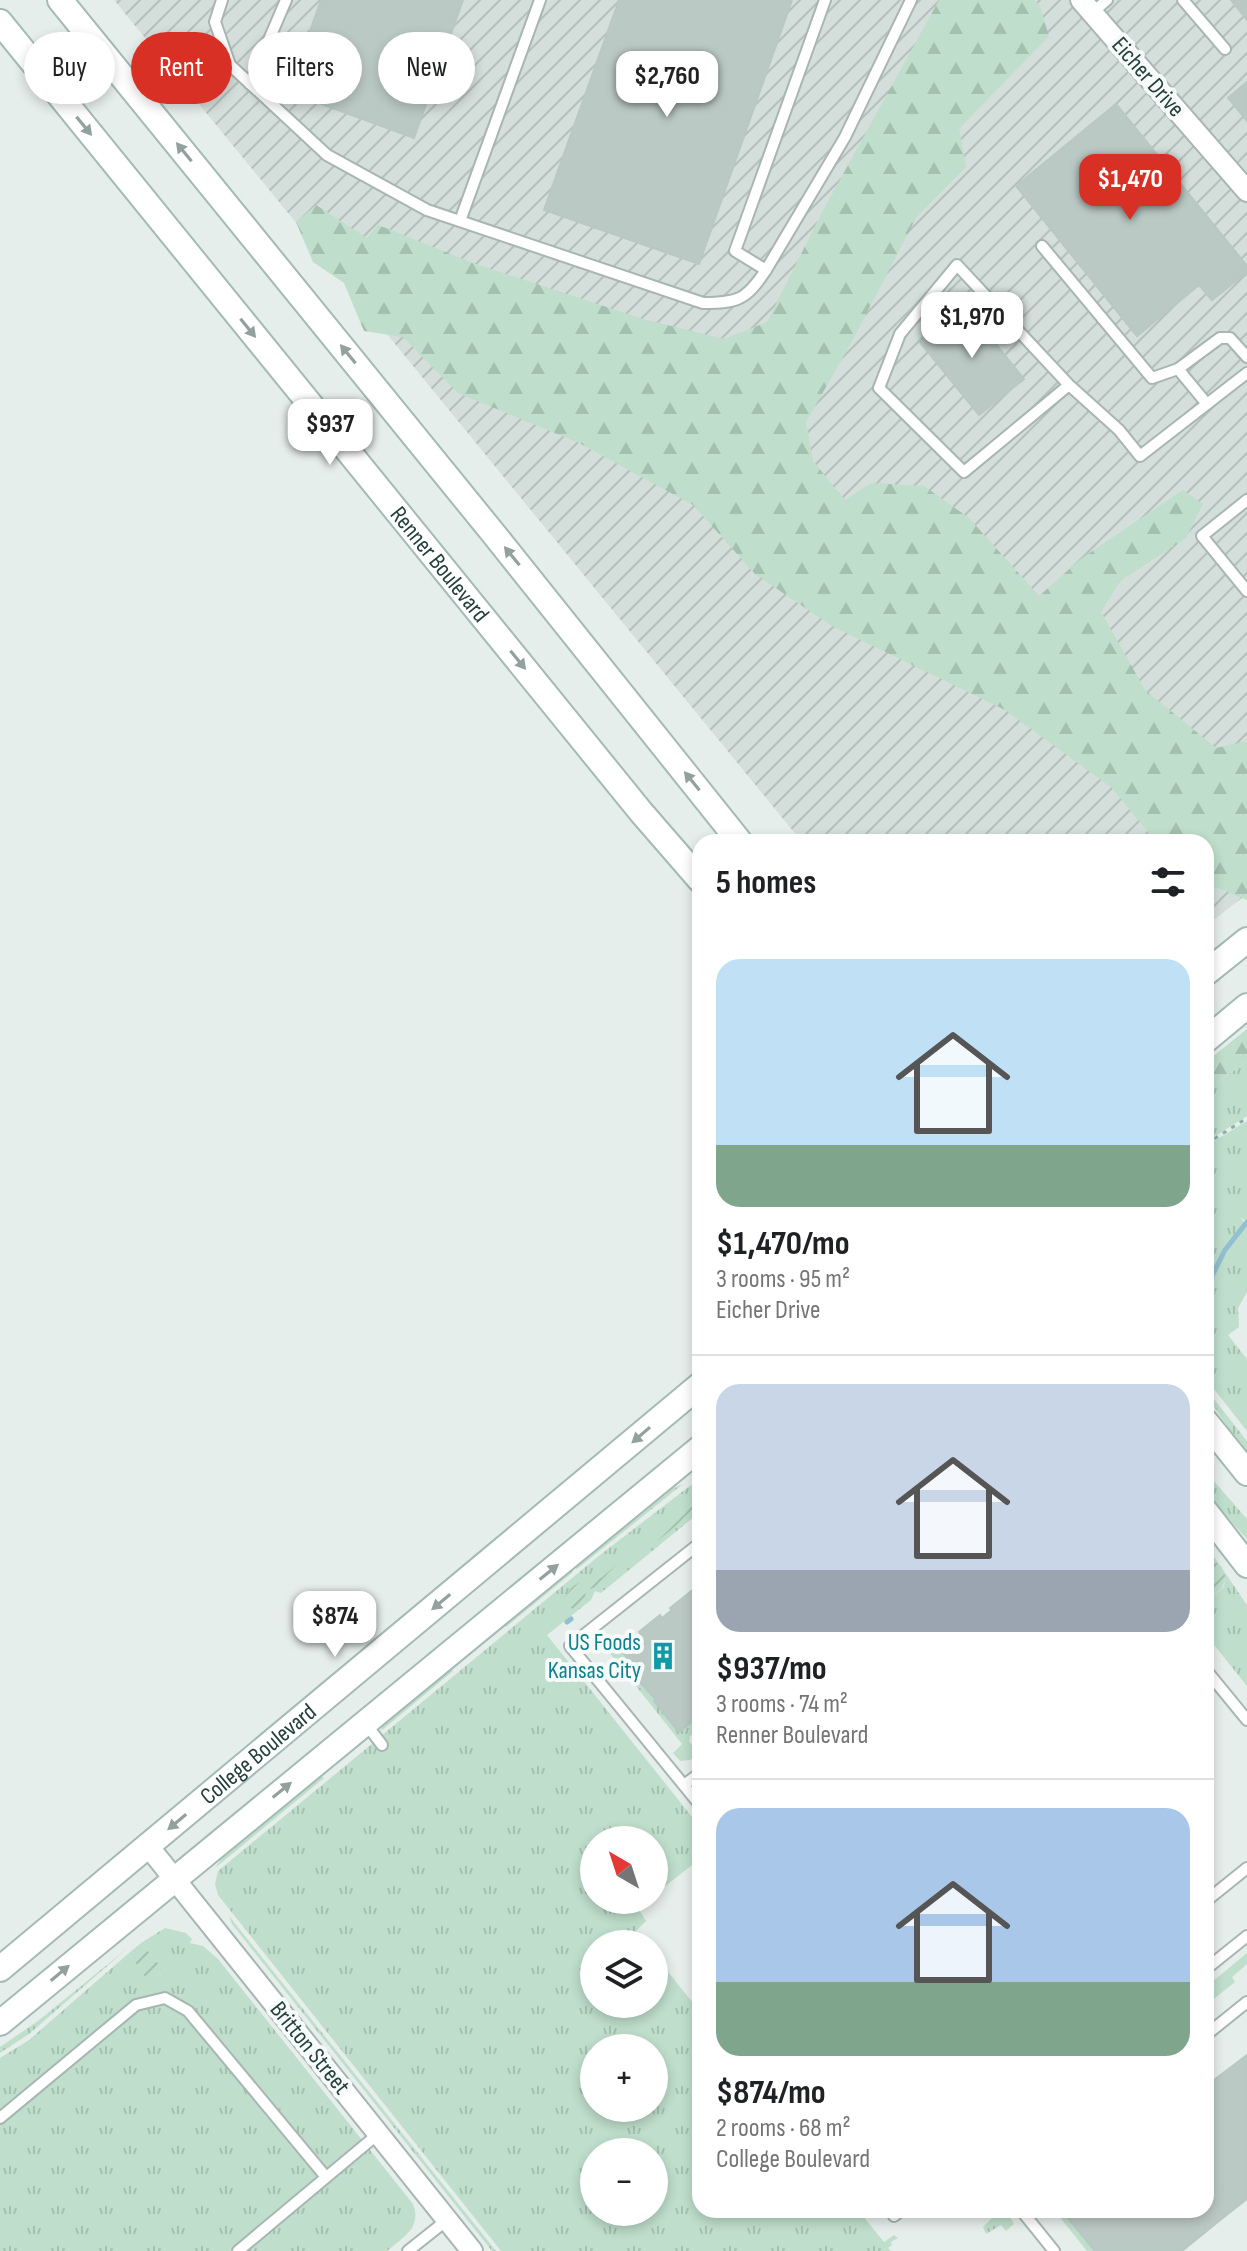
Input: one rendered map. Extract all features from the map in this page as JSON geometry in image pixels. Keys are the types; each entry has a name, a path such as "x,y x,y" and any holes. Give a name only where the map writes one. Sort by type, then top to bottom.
{"main road":[{"path":"60,0 734,834"},
{"name":"Renner Boulevard","path":"0,22 692,871"},
{"path":"1214,967 1247,940"},
{"path":"1214,1033 1247,1006"},
{"name":"College Boulevard","path":"0,1969 692,1392"},
{"path":"1214,1432 1247,1473"},
{"name":"College Boulevard","path":"0,2023 364,1723 692,1461"},
{"path":"1214,1524 1247,1554"},
{"path":"1214,1524 1247,1565"}],"street":[{"name":"Eicher Drive","path":"1094,4 1247,191"},
{"name":"Britton Street","path":"148,1846 472,2251"}],"lane":[{"path":"222,0 215,22 230,65 248,82"},
{"path":"272,32 286,0"},
{"path":"460,221 540,0"},
{"path":"766,270 735,251 825,0"},
{"path":"272,104 327,155 427,210 703,303 730,303 753,290 766,270 845,137 911,0"},
{"path":"1183,0 1225,49"},
{"path":"1042,246 1152,378 1178,369 1220,338 1230,338 1247,357"},
{"path":"1069,385 964,472 879,388 900,334 957,265 1069,385 1119,430 1140,456 1247,373"},
{"path":"1178,369 1207,404"},
{"path":"1247,500 1202,536 1247,591"},
{"path":"692,1549 570,1646 692,1795"},
{"path":"1214,1680 1247,1720"},
{"path":"364,1723 382,1745"},
{"path":"684,1785 692,1779"},
{"path":"1214,1895 1247,1868"},
{"path":"1214,1963 1247,1936"},
{"path":"0,2118 136,2005 165,1998 188,2011 326,2177"},
{"path":"1214,2029 1247,2002"},
{"path":"238,2251 378,2134"},
{"path":"1027,2218 1054,2251"},
{"path":"408,2251 447,2220"}],"path":[{"path":"1214,1139 1247,1118"}],"shaded area":[{"path":"114,0 1247,0 1247,894 1214,920 1214,834 795,834 199,104 232,104 232,32 140,32"}],"green space":[{"path":"939,0 1033,0 1039,4 1049,36 959,129 966,167 916,218 806,422 813,461 845,500 871,483 924,486 969,518 1039,596 1082,558 1183,490 1203,504 1186,538 1120,581 1101,612 1145,690 1216,748 1247,741 1247,900 1214,886 1214,834 1149,834 1112,788 1005,710 832,626 755,574 693,505 579,443 458,393 403,337 364,331 344,283 313,262 296,222 316,205 367,238 378,225 473,263 643,319 724,339 767,322 820,216"},
{"path":"1247,1029 1247,1061 1214,1085 1214,1056"},
{"path":"1247,1061 1247,1116 1214,1137 1214,1085"},
{"path":"1247,1121 1247,1222 1240,1217 1247,1226 1247,1292 1238,1308 1239,1327 1228,1335 1247,1359 1247,1431 1214,1389 1214,1141"},
{"path":"1214,1399 1247,1441 1247,1457 1214,1406"},
{"path":"1214,1481 1247,1519 1247,1539 1214,1503"},
{"path":"683,1484 577,1569 575,1567 670,1489"},
{"path":"692,1486 692,1519 601,1593 595,1591 591,1600 547,1635 692,1817 692,1865 668,1884 668,1826 580,1826 580,1914 642,1914 646,1921 637,1930 580,1930 580,2018 668,2018 668,1972 692,2002 692,2218 864,2218 884,2242 894,2235 898,2238 891,2242 888,2248 891,2251 501,2251 218,1895 215,1884 218,1871 373,1743 378,1748 382,1745 381,1736 600,1555"},
{"path":"688,1497 692,1501 692,1512 655,1543 647,1545 686,1513 683,1502"},
{"path":"635,1550 640,1551 639,1554 604,1585 586,1590 584,1603 577,1609 569,1608 564,1598 571,1588 585,1580 601,1578"},
{"path":"1214,1557 1247,1605 1247,1686 1214,1645 1214,1595 1223,1588 1226,1578"},
{"path":"1214,1561 1221,1566 1226,1578 1222,1588 1214,1594"},
{"path":"571,1569 573,1572 506,1627 504,1624"},
{"path":"621,1642 624,1645 620,1649 630,1661 625,1665 679,1732 692,1721 689,1741 692,1758 680,1761 673,1753 682,1744 609,1652"},
{"path":"451,1669 453,1671 381,1731 383,1723"},
{"path":"321,1776 324,1778 215,1868 225,1854"},
{"path":"229,1916 496,2251 492,2251 232,1924"},
{"path":"165,1928 186,1933 192,1939 190,1943 203,1946 218,1959 413,2204 415,2219 410,2231 387,2251 0,2251 0,2058 29,2040 129,1953 146,1977 155,1978 160,1973 160,1966 141,1943"},
{"path":"141,1943 161,1967 155,1978 146,1978 129,1953"},
{"path":"129,1947 29,2034 0,2053 0,2047 38,2021"},
{"path":"1247,1953 1247,1964 1232,1977 1235,1982 1214,1999 1214,1980"},
{"path":"992,2218 1011,2218 1014,2224 1006,2231 1001,2225 986,2234 983,2227"},
{"path":"1060,2218 1071,2218 1095,2251 1087,2251"}],"building":[{"path":"321,0 463,0 452,32 378,32 378,104 426,104 414,138 322,104 362,104 362,32 310,32"},
{"path":"619,0 792,0 699,264 544,210"},
{"path":"1231,0 1247,0 1247,20"},
{"path":"1247,82 1247,121 1228,98"},
{"path":"1116,104 1247,266 1247,272 1212,300 1199,285 1137,336 1016,186"},
{"path":"964,305 1024,379 979,415 919,341"},
{"name":"US Foods Kansas City","path":"692,1590 692,1721 679,1732 625,1665 630,1661 621,1650 660,1615 662,1618 672,1610 670,1608"},
{"path":"1247,2055 1247,2199 1225,2216 1214,2203 1214,2080"},
{"path":"1214,2203 1225,2216 1182,2251 1095,2251 1068,2218 1214,2218"}],"waterway":[{"path":"1214,1272 1225,1250 1247,1222"},
{"path":"567,1622 571,1619"}],"place":[{"name":"US Foods Kansas City","path":"663,1656"}]}
